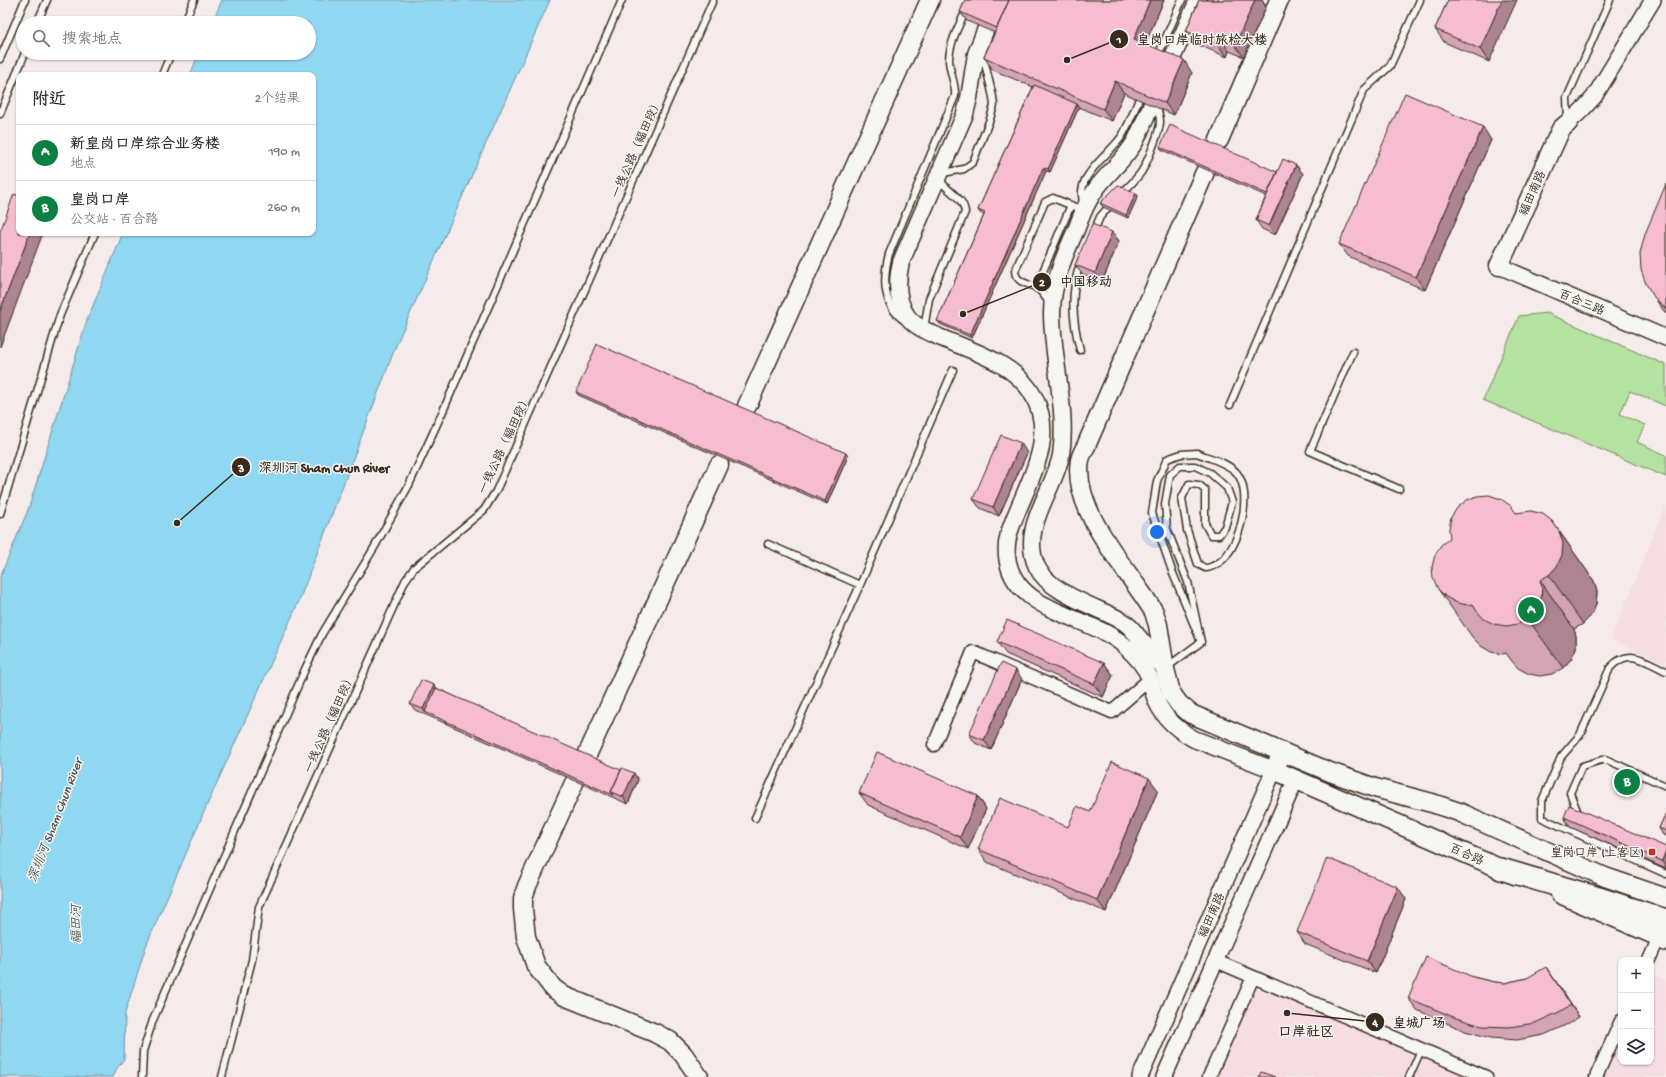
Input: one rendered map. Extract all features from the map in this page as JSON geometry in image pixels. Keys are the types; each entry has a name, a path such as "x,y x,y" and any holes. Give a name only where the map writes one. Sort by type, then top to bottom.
{"highway":[{"path":"1501,869 1599,898 1664,932"}],"main road":[{"path":"747,406 930,0"},
{"path":"997,0 984,31 973,65 968,106 905,251 898,278 899,296 904,311 912,322 924,330 987,358 1009,370 1026,385 1039,408 1043,430 1040,455 1011,525 1007,544 1008,565 1016,583 1028,596 1036,601 1112,636 1158,674"},
{"path":"1198,0 1141,130 1127,155 1078,207 1060,270 1055,289 1052,314 1062,420 1062,441 1057,470 1034,527 1032,547 1036,565 1040,573 1051,585 1115,617 1132,628 1158,674 1171,693 1179,704 1191,714 1304,763 1374,788 1432,803 1459,812 1605,877 1666,898"},
{"path":"1219,140 1279,0"},
{"name":"福田南路","path":"1499,266 1561,129 1568,122"},
{"path":"1205,172 1080,459 1079,473 1084,500 1102,535 1154,612 1161,639 1158,674 1154,695 1165,716 1183,733 1274,770"},
{"path":"588,752 719,465"},
{"name":"福田南路","path":"1274,770 1282,753"},
{"name":"福田南路","path":"1296,779 1304,763"},
{"name":"百合路","path":"1274,770 1501,869"},
{"path":"574,783 523,898 523,922 532,956 544,977 553,988 564,996 655,1032 670,1041 683,1054 699,1077"}],"street":[{"path":"1568,122 1594,97 1653,0"},
{"name":"百合三路","path":"1499,266 1666,338"},
{"path":"934,745 973,652 1112,712 1158,674"},
{"name":"福田南路","path":"1140,1077 1274,770"},
{"name":"福田南路","path":"1164,1077 1296,779"},
{"path":"1651,957 1664,932"},
{"path":"1216,961 1486,1077"},
{"path":"1209,1077 1253,977"},
{"path":"1596,1077 1618,1028"}],"lane":[{"path":"18,16 25,0"},
{"path":"40,16 47,0"},
{"path":"187,16 194,0"},
{"path":"142,1077 143,1051 153,1020 306,667 322,634 374,548 409,485 443,411 622,0"},
{"name":"一线公路（福田段）","path":"222,1077 252,960 259,907 405,581 414,568 484,510 496,491 713,0"},
{"path":"971,0 951,49 949,59 955,89 954,96 886,263 885,286 889,303 893,310 902,319 924,330 929,299 965,212 962,202 944,186 938,174 964,169 973,162 993,112 993,97 983,57 982,44 984,31"},
{"path":"1154,65 1182,0"},
{"path":"1230,405 1364,90 1390,66 1420,0"},
{"path":"1568,122 1567,98 1610,0"},
{"path":"0,59 16,21"},
{"path":"17,72 22,60"},
{"path":"163,72 169,60"},
{"path":"0,114 16,75"},
{"path":"1036,288 1078,207 1085,181 1093,168 1123,134 1145,86"},
{"path":"1092,236 1104,211 1135,180 1142,170 1160,124 1160,117 1154,100"},
{"path":"1052,314 1049,302 1043,294 1036,288 1018,278 1015,271 1045,202 1048,199 1053,198 1078,207"},
{"path":"0,514 60,314 93,236"},
{"path":"1080,350 1074,328 1072,309 1073,292 1083,256"},
{"path":"1353,352 1310,450 1399,490"},
{"path":"755,818 860,585 953,370"},
{"path":"1197,453 1236,472 1241,482 1244,494 1244,518 1235,543 1223,559 1215,566 1207,568 1198,564 1195,558 1187,530 1182,498 1189,484 1199,485 1205,490 1205,524 1211,535 1219,535 1225,527 1232,502 1227,488 1210,473 1196,466 1180,466 1170,475 1165,504 1167,528 1188,582 1201,642 1172,571 1152,513 1157,482 1167,459 1181,454 1197,453"},
{"path":"768,544 860,585"},
{"path":"1158,674 1201,642"},
{"path":"1666,671 1633,657 1626,657 1616,662 1610,668 1580,735 1561,757 1542,801 1541,807 1542,818 1666,874"},
{"path":"1584,816 1577,813 1570,793 1582,766 1604,759 1666,786"},
{"path":"1409,1077 1421,1050"}],"shaded area":[{"path":"1666,504 1666,664 1611,639"},
{"path":"1654,974 1666,980 1666,1077 1596,1077 1618,1028 1618,1065 1654,1065"},
{"path":"1253,977 1486,1077 1209,1077"}],"green space":[{"path":"1547,313 1666,365 1666,406 1630,391 1620,414 1645,425 1637,442 1666,455 1666,477 1483,400 1519,316"}],"water":[{"name":"福田河","path":"222,0 550,0 397,343 299,601 207,805 146,946 125,1013 124,1059 117,1068 113,1077 0,1077 0,577 28,510 87,320 122,236 316,236 316,72 191,72 196,60 316,60 316,16 215,16"}],"building":[{"path":"965,0 1009,0 997,28 960,12"},
{"path":"1009,0 1150,0 1134,39 1184,60 1165,103 1115,81 1103,109 984,57"},
{"path":"1199,0 1255,0 1235,45 1221,39 1218,45 1186,31"},
{"path":"1448,0 1502,0 1480,49 1435,29"},
{"path":"1034,85 1077,104 1048,169 1043,168 970,335 937,321 985,213 978,210"},
{"path":"1405,93 1483,127 1416,277 1339,244"},
{"path":"1170,125 1277,172 1267,194 1160,147"},
{"path":"1283,159 1296,165 1269,226 1256,220"},
{"path":"1666,184 1666,309 1656,300 1646,284 1641,270 1640,254 1645,234"},
{"path":"1118,185 1136,193 1126,215 1100,203"},
{"path":"14,194 16,195 16,236 29,236 0,311 0,232"},
{"path":"1092,224 1112,232 1095,273 1075,265"},
{"path":"597,344 846,453 825,501 576,392"},
{"path":"1001,435 1021,443 993,507 973,499"},
{"path":"1489,495 1501,499 1511,506 1516,513 1531,511 1543,514 1552,521 1559,531 1563,543 1562,555 1557,566 1549,575 1540,580 1542,587 1541,599 1537,610 1528,619 1518,624 1506,626 1494,624 1484,619 1473,604 1468,605 1457,603 1446,597 1438,589 1433,578 1432,567 1435,555 1441,545 1450,538 1449,529 1451,517 1458,507 1467,500 1477,496"},
{"path":"1007,620 1104,663 1094,684 997,642"},
{"path":"1001,663 1016,670 984,740 969,734"},
{"path":"421,680 434,685 423,709 410,704"},
{"path":"436,688 621,770 611,792 613,795 425,712"},
{"path":"877,752 978,796 960,837 859,793"},
{"path":"1112,762 1149,778 1097,900 978,849 1000,798 1068,827 1077,806 1090,812"},
{"path":"622,768 634,773 623,797 611,792"},
{"path":"1569,805 1666,847 1662,861 1564,817"},
{"path":"1666,813 1666,831 1659,828"},
{"path":"1327,858 1398,887 1367,961 1297,932"},
{"path":"1426,957 1473,977 1505,983 1527,978 1546,967 1571,1005 1535,1023 1509,1027 1482,1026 1456,1018 1408,998"},
{"path":"1261,1072 1275,1077 1259,1077"}],"place":[{"name":"皇岗口岸临时旅检大楼","path":"1067,60"},
{"name":"中国移动","path":"963,314"},
{"name":"深圳河 Sham Chun River","path":"177,523"},
{"name":"新皇岗口岸综合业务楼","path":"1531,610"},
{"name":"皇岗口岸","path":"1627,782"},
{"name":"皇岗口岸 (上客区)","path":"1652,852"},
{"name":"皇城广场","path":"1287,1013"}],"district":[{"name":"口岸社区","path":"1306,1031"}]}
